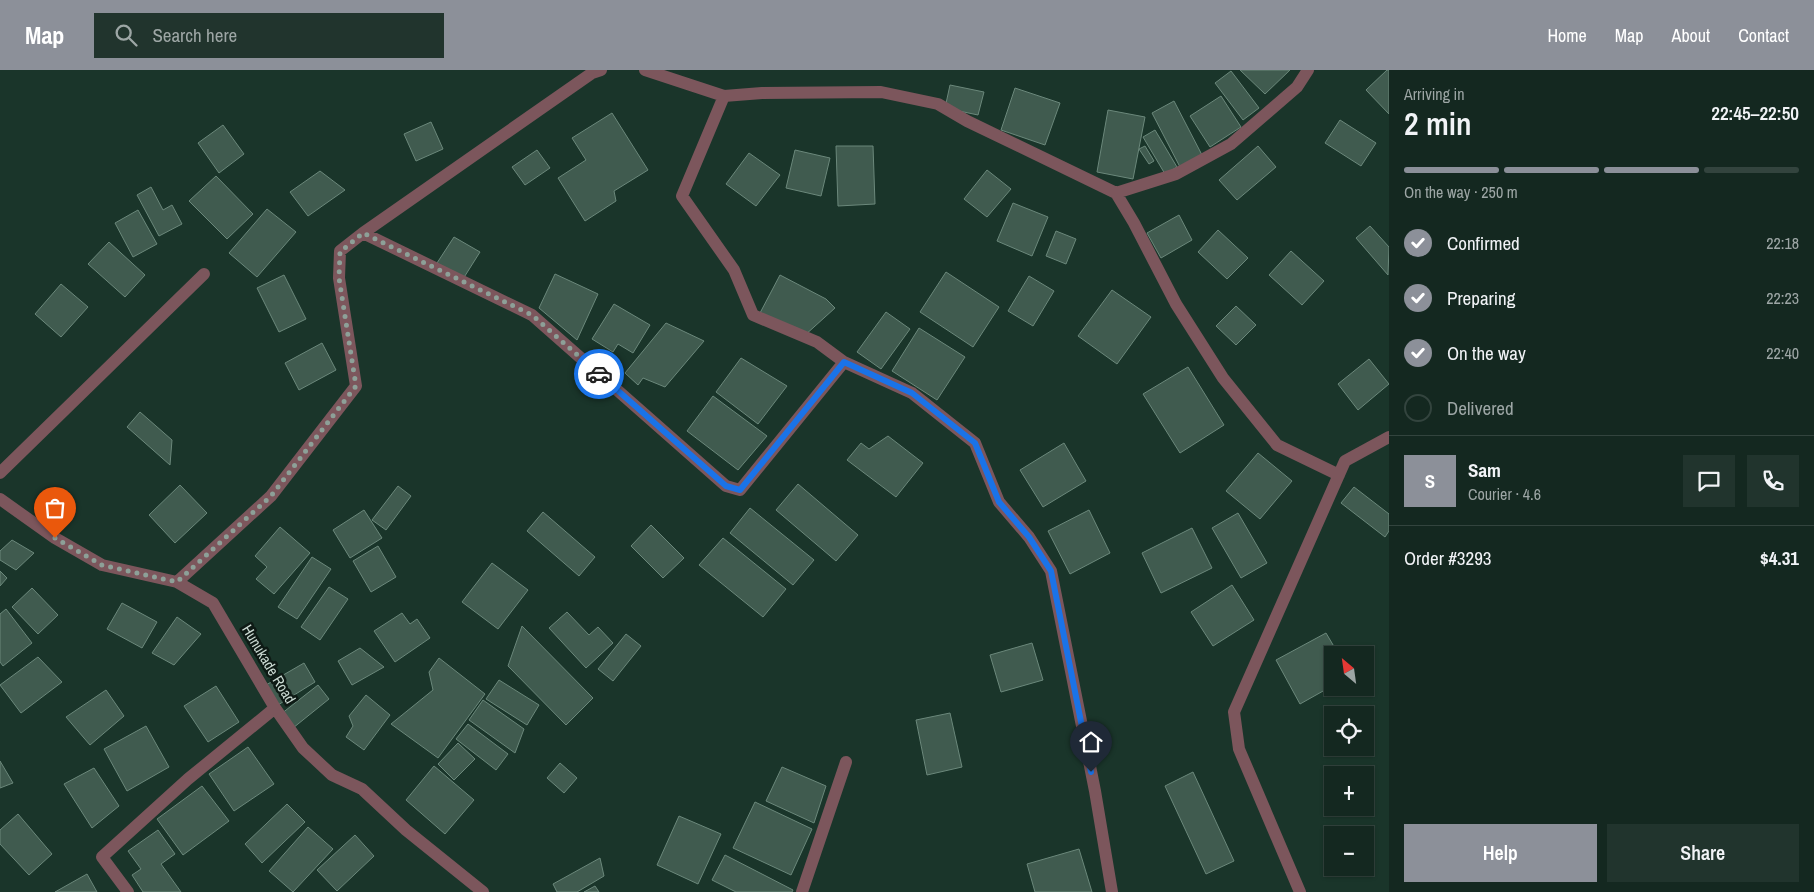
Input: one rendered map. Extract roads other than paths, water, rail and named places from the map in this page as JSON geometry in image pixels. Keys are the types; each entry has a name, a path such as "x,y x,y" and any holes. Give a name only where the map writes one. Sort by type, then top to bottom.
{"street":[{"path":"644,70 724,96 762,93 881,92 938,104 968,121 1116,193 1134,223 1176,304 1224,378 1277,445 1339,474"},
{"path":"1116,193 1176,174 1232,144 1297,88 1308,70"},
{"path":"177,582 271,496 356,386 339,278 340,252 363,233 595,71"},
{"path":"724,96 682,196 734,270 753,315 817,342 844,362 912,393 975,443 999,502 1029,537 1051,571 1095,791 1112,892"},
{"path":"363,233 532,315 726,486 740,490 844,362"},
{"path":"0,473 204,274"},
{"path":"1300,892 1239,748 1234,712 1345,461 1389,437"},
{"name":"Hunukade Road","path":"0,499 55,538 102,565 177,582 213,603 275,708 303,748 332,775 362,789 406,830 483,892"},
{"path":"128,892 102,857 188,779 275,708"},
{"path":"802,892 846,762"}]}
